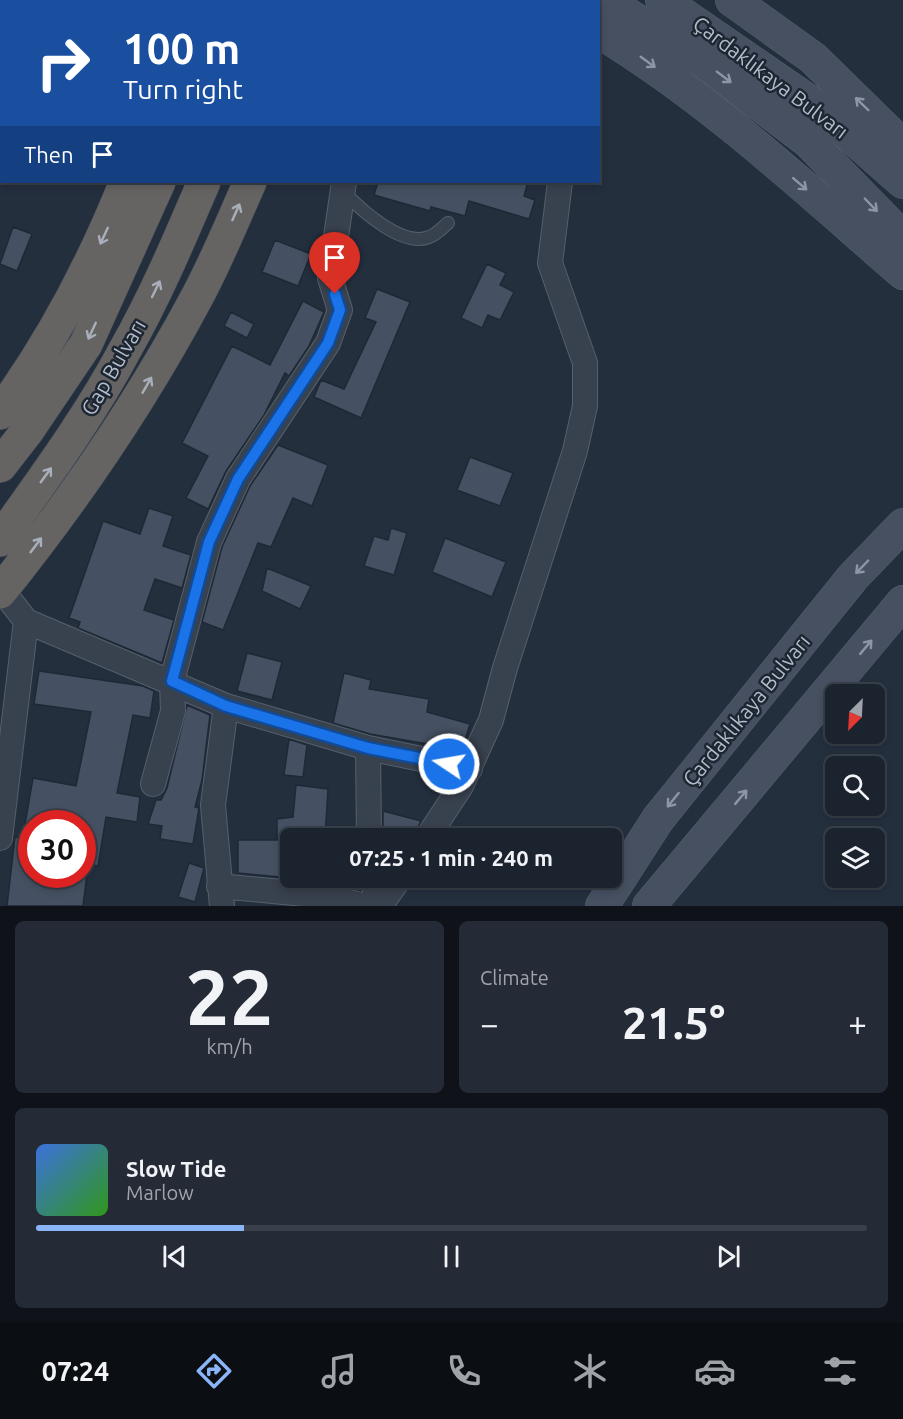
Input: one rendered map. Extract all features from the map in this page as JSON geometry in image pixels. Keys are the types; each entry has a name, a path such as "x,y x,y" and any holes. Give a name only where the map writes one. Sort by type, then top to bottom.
{"highway":[{"path":"0,413 68,310 126,183"},
{"name":"Gap Bulvarı","path":"0,466 28,430 86,344 159,183"},
{"name":"Gap Bulvarı","path":"0,540 62,454 126,349 177,246 204,183"},
{"path":"1,591 69,501 135,406 198,296 250,183"}],"main road":[{"name":"Çardaklıkaya Bulvarı","path":"604,0 706,63 809,142 903,238"},
{"name":"Çardaklıkaya Bulvarı","path":"662,0 820,109 903,182"},
{"path":"732,0 813,58 903,146"},
{"path":"600,32 645,59 752,142 903,273"},
{"name":"Çardaklıkaya Bulvarı","path":"602,906 658,819 853,576 903,525"},
{"path":"649,906 903,602"}],"street":[{"path":"433,828 470,769 491,720 505,668 575,451 585,406 585,363 550,263 560,183"},
{"path":"153,784 173,711 172,681 209,542 238,479 328,343 340,310 330,278 344,187"},
{"path":"1,591 26,621 131,667 172,681 226,706 368,748 470,769"},
{"path":"0,838 26,621"},
{"path":"226,706 213,805 221,896 325,896 365,906"},
{"path":"368,748 369,828"},
{"path":"375,888 379,906"},
{"path":"379,906 392,888"}],"lane":[{"path":"344,187 364,214 408,238 429,238 448,223"}],"building":[{"path":"378,183 528,183 524,196 535,200 529,219 469,201 465,216 431,207 430,211 374,195"},
{"path":"13,227 32,234 17,271 0,264"},
{"path":"275,240 311,254 298,286 262,272"},
{"path":"487,264 506,273 500,285 514,292 500,320 488,315 482,328 461,318"},
{"path":"377,289 410,302 361,418 314,397 321,380 344,389 376,322 365,318"},
{"path":"303,301 324,312 309,346 289,376 285,373 264,415 226,471 208,509 186,498 208,456 182,443 232,346 270,365"},
{"path":"231,312 254,324 247,338 224,326"},
{"path":"278,445 328,465 312,506 293,498 271,547 258,543 223,630 202,622 222,547 250,486"},
{"path":"470,457 513,473 500,506 457,490"},
{"path":"149,508 173,516 163,546 191,555 182,588 155,579 144,610 174,620 162,663 78,628 80,622 69,618 103,521 140,534"},
{"path":"391,528 407,533 394,575 364,566 374,536 388,540"},
{"path":"445,538 506,562 492,597 432,572"},
{"path":"267,568 311,586 300,609 262,591"},
{"path":"247,653 282,662 272,700 237,691"},
{"path":"39,671 143,686 154,691 150,718 133,715 117,793 140,797 137,822 106,817 98,866 96,866 96,810 27,810 33,778 76,786 91,712 34,704"},
{"path":"344,673 371,680 369,689 429,699 427,712 470,724 461,753 444,749 445,747 370,734 333,723"},
{"path":"187,705 210,715 202,780 195,807 199,808 193,844 160,839 162,826 148,824 156,800 161,800 167,788"},
{"path":"289,739 307,745 303,777 284,775"},
{"path":"296,785 328,789 326,828 280,828 280,838 277,838 277,819 293,817"},
{"path":"383,811 421,821 418,828 383,828"},
{"path":"15,837 18,838 18,888 85,888 83,906 7,906"},
{"path":"238,840 280,840 280,877 238,873"},
{"path":"189,863 204,868 195,902 178,897"}],"route":[{"path":"335,294 340,310 328,343 238,479 209,542 172,681 226,706 368,748 449,764"}]}
